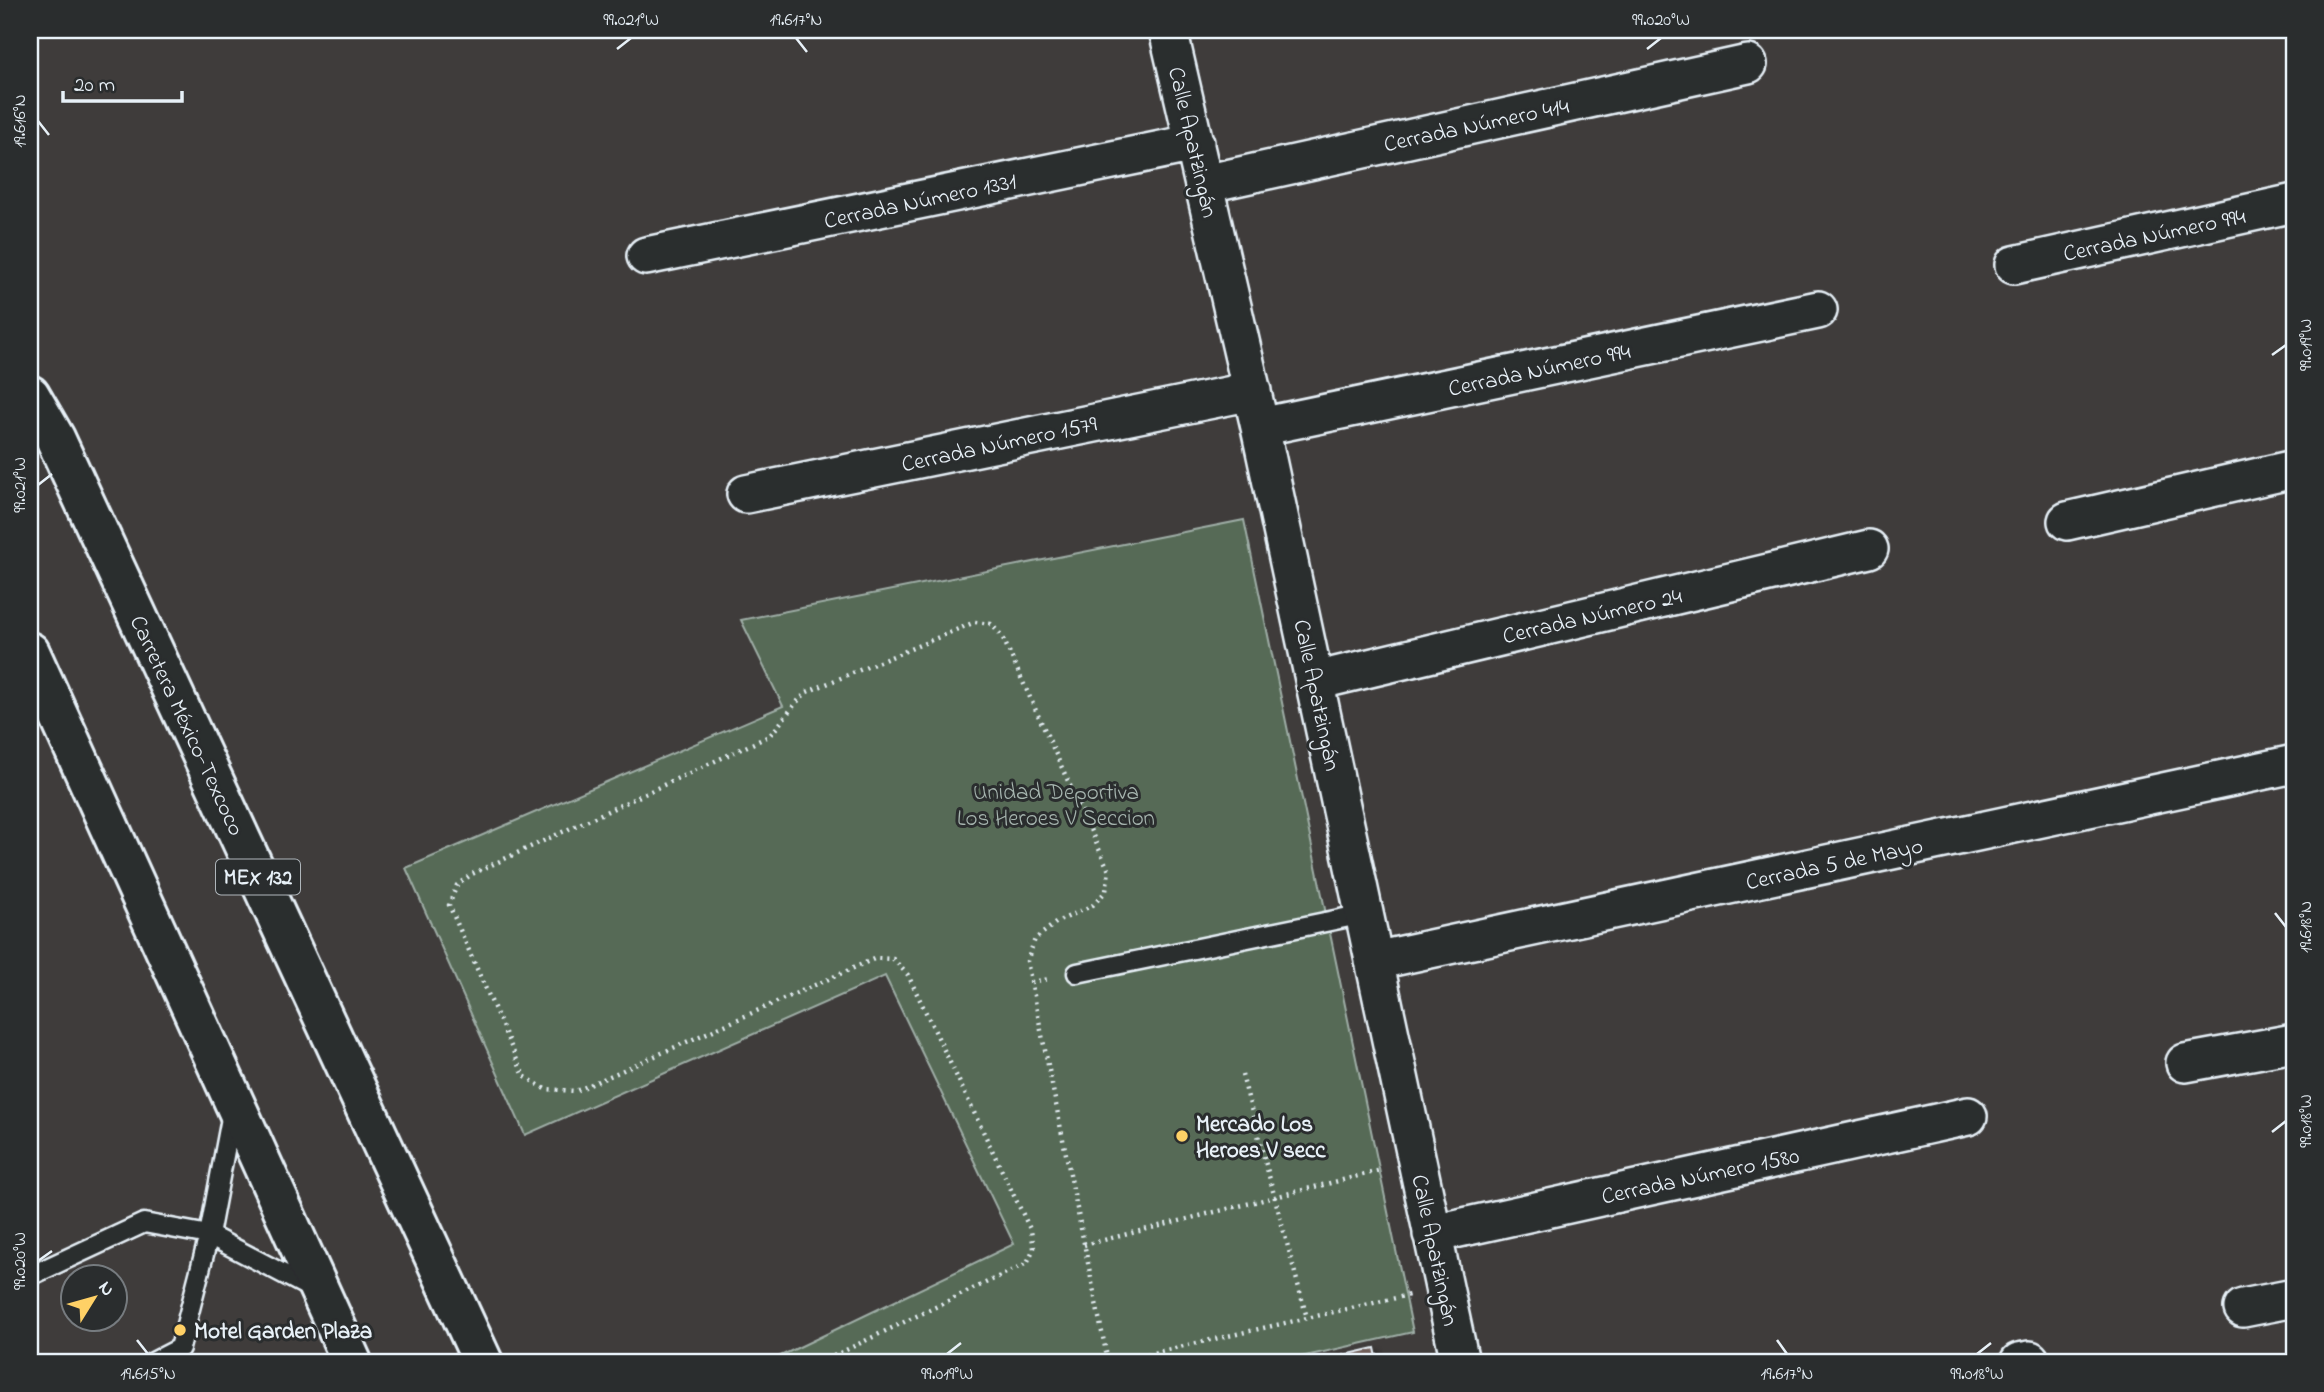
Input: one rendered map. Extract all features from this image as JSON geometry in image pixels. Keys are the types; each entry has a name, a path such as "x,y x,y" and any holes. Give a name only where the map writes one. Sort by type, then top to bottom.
{"highway":[{"name":"Carretera México-Texcoco","path":"30,395 67,463 483,1362"},
{"path":"30,652 352,1362"}],"street":[{"name":"Calle Apatzingán","path":"1168,30 1261,427 1460,1362"},
{"name":"Cerrada Número 414","path":"1204,184 1748,64"},
{"name":"Cerrada Número 1331","path":"646,256 1195,143"},
{"name":"Cerrada Número 994","path":"2014,265 2294,203"},
{"name":"Cerrada Número 994","path":"1261,427 1818,310"},
{"name":"Cerrada Número 1579","path":"746,494 1252,391"},
{"path":"2067,521 2294,469"},
{"name":"Cerrada Número 24","path":"1315,681 1869,549"},
{"name":"Cerrada 5 de Mayo","path":"1374,961 2294,764"},
{"path":"2185,1063 2294,1043"},
{"name":"Cerrada Número 1580","path":"1432,1234 1968,1116"},
{"path":"2243,1308 2294,1298"}],"lane":[{"path":"1077,972 1364,914"},
{"path":"153,1362 180,1348 209,1235 234,1103"},
{"path":"30,1276 144,1223 209,1235 321,1293"}],"path":[{"path":"821,1362 1027,1263 1034,1248 1031,1231 908,975 893,959 876,958 576,1091 545,1089 524,1076 449,905 457,885 472,874 769,736 807,692 975,622 991,624 1002,636 1109,871 1106,891 1093,905 1057,922 1035,939 1027,961 1110,1362 1443,1287"},
{"path":"1242,1075 1307,1318"},
{"path":"1084,1245 1417,1161"}],"green space":[{"name":"Unidad Deportiva Los Heroes V Seccion","path":"1244,520 1413,1332 1279,1362 768,1362 1014,1244 885,976 525,1135 406,868 783,706 741,620"}],"building":[{"path":"1375,1348 1378,1362 1315,1362"}],"place":[{"name":"Mercado Los Heroes V secc","path":"1182,1136"},
{"name":"Motel Garden Plaza","path":"180,1330"}]}
